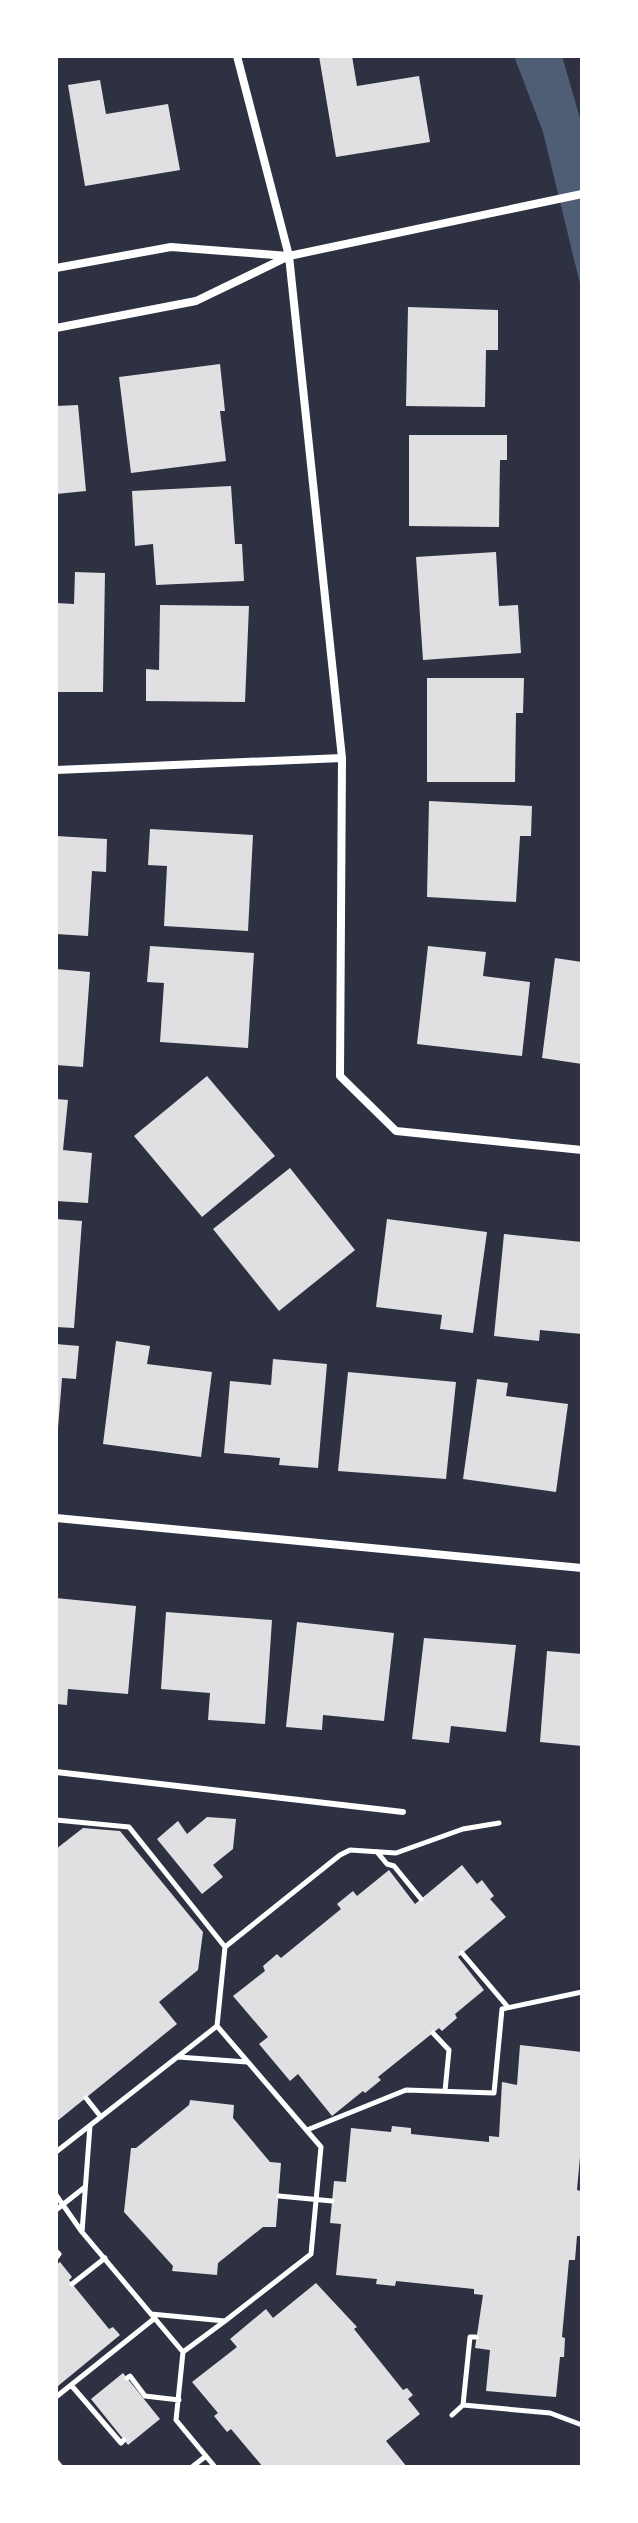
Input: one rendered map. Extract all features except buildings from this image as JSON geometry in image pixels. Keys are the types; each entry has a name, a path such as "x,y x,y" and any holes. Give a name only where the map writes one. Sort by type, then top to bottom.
{"street":[{"path":"237,56 289,256 342,758 340,1076 396,1131 582,1150"},
{"path":"56,328 196,301 289,256 582,194"},
{"path":"56,268 171,247 289,256"},
{"path":"56,770 342,758"},
{"path":"56,1518 582,1568"}],"lane":[{"path":"56,1772 403,1812"}],"path":[{"path":"56,1820 129,1827 225,1947 217,2026 56,2152"},
{"path":"225,1947 350,1850 396,1853 463,1829 499,1823"},
{"path":"376,1851 387,1864 394,1866 421,1899"},
{"path":"462,1953 507,2006"},
{"path":"307,2130 406,2090 497,2093 502,2009 582,1992"},
{"path":"183,2352 311,2254 321,2147 217,2026"},
{"path":"433,2033 449,2050 445,2091"},
{"path":"178,2057 248,2062"},
{"path":"86,2098 101,2117"},
{"path":"82,2232 90,2125"},
{"path":"56,2210 86,2186"},
{"path":"56,2195 82,2232 183,2352 176,2420 215,2467"},
{"path":"279,2196 332,2201"},
{"path":"56,2251 59,2254 56,2258"},
{"path":"72,2284 105,2258"},
{"path":"57,2396 153,2316 225,2321"},
{"path":"452,2415 463,2405 470,2337 476,2337"},
{"path":"127,2378 130,2376 145,2396 179,2400"},
{"path":"71,2385 121,2443 124,2440"},
{"path":"463,2405 550,2413 582,2425"},
{"path":"192,2467 206,2456"},
{"path":"56,2462 61,2467"}],"water":[{"path":"514,56 562,56 582,125 582,292 543,132"}]}
